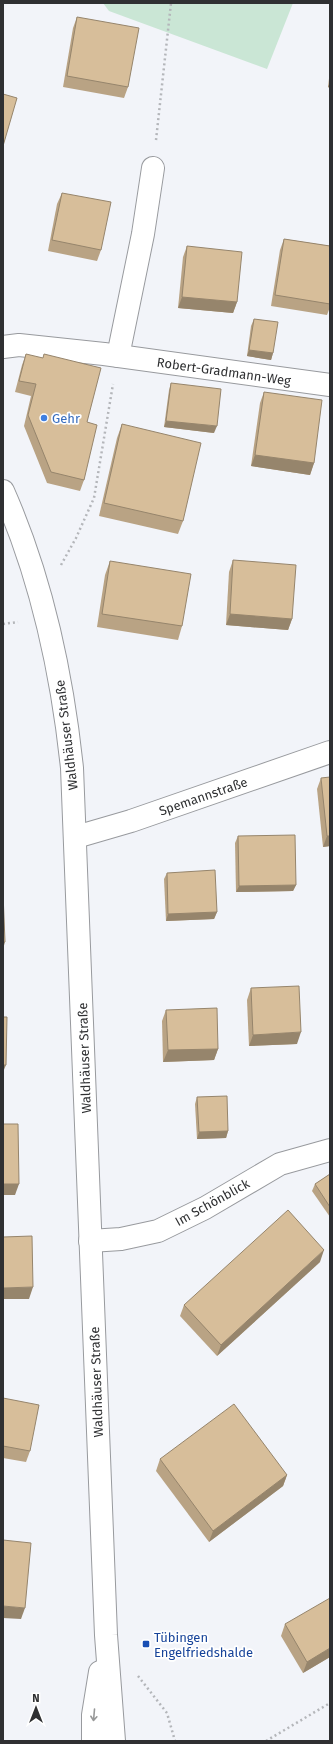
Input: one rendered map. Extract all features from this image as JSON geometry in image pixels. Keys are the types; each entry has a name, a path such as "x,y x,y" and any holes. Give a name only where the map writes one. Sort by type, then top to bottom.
{"street":[{"path":"118,356 143,234 153,168"},
{"name":"Robert-Gradmann-Weg","path":"3,347 20,345 118,356 330,385"},
{"name":"Waldhäuser Straße","path":"3,491 40,596 64,698 72,768 76,837 106,1635 114,1741"},
{"name":"Spemannstraße","path":"76,837 131,822 330,752"},
{"name":"Im Schönblick","path":"90,1241 121,1239 158,1231 205,1208 280,1164 330,1150"},
{"name":"Waldhäuser Straße","path":"93,1741 93,1715 106,1635"}],"path":[{"path":"153,168 171,3"},
{"path":"40,596 60,567 76,538 94,498 118,356"},
{"path":"134,1671 167,1713 175,1741"},
{"path":"266,1741 330,1703"}],"green space":[{"path":"103,3 293,3 267,69 109,11"}],"building":[{"path":"77,17 139,28 128,87 67,76"},
{"path":"3,94 17,98 3,146"},
{"path":"62,193 111,202 101,250 52,240"},
{"path":"284,239 330,246 330,304 275,295"},
{"path":"187,246 242,252 237,302 182,297"},
{"path":"254,319 278,322 273,353 249,350"},
{"path":"26,354 43,358 44,354 101,368 87,422 97,425 84,480 51,472 28,415 36,384 19,381"},
{"path":"171,383 221,389 217,426 166,421"},
{"path":"264,392 322,400 314,463 255,455"},
{"path":"122,424 201,443 183,521 104,503"},
{"path":"233,560 296,565 292,619 230,614"},
{"path":"110,561 191,574 182,626 102,614"},
{"path":"330,777 330,836 327,836 321,778"},
{"path":"295,835 296,885 239,886 238,836"},
{"path":"215,870 217,912 168,914 167,873"},
{"path":"3,893 5,942 3,942"},
{"path":"299,986 301,1032 253,1035 251,988"},
{"path":"217,1008 218,1049 168,1050 166,1010"},
{"path":"3,1017 7,1017 6,1065 3,1065"},
{"path":"227,1096 228,1131 199,1132 197,1097"},
{"path":"3,1124 18,1124 19,1184 3,1184"},
{"path":"330,1174 330,1207 315,1184"},
{"path":"288,1210 324,1250 221,1345 184,1305"},
{"path":"32,1236 33,1287 3,1288 3,1237"},
{"path":"3,1398 39,1405 30,1451 3,1446"},
{"path":"234,1404 287,1475 213,1531 160,1459"},
{"path":"3,1540 31,1543 25,1608 3,1606"},
{"path":"330,1598 330,1648 307,1662 285,1624"}],"place":[{"name":"Gehr","path":"44,418"},
{"name":"Tübingen Engelfriedshalde","path":"146,1644"}]}
